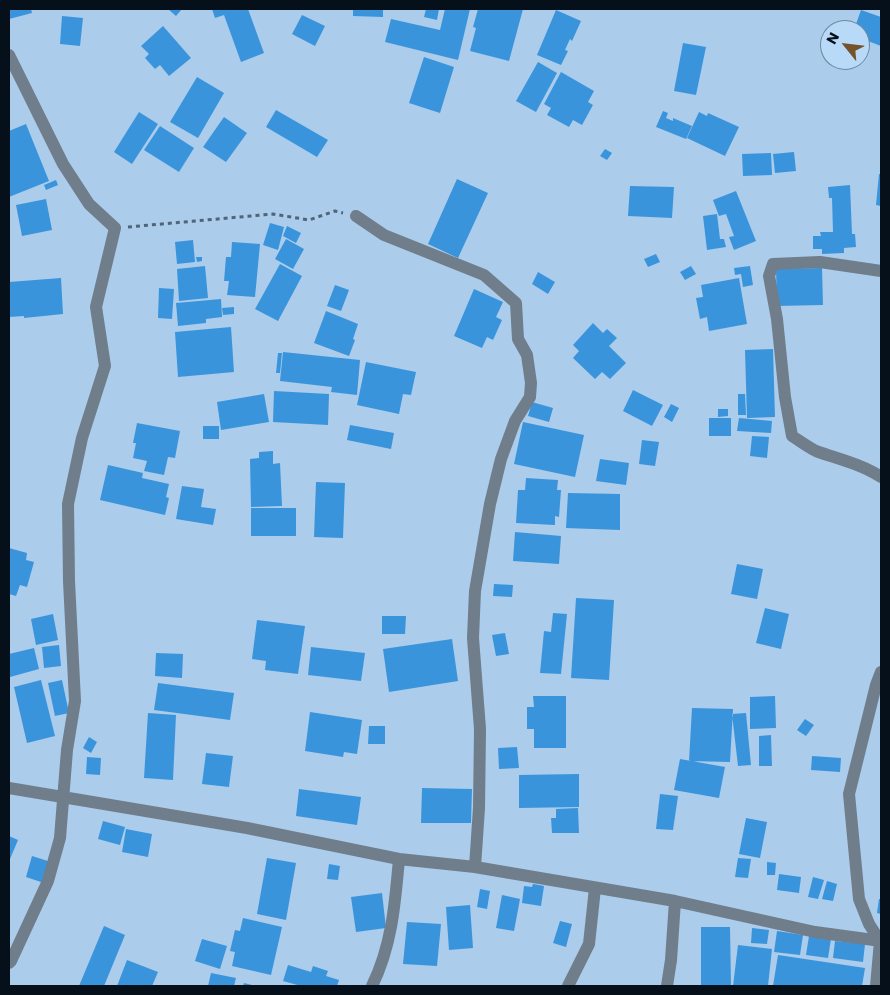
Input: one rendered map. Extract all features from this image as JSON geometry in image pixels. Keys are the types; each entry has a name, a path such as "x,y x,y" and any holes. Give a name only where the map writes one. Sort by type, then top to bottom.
{"street":[{"path":"9,55 63,164 89,204 115,228 96,307 105,366 82,438 68,504 69,581 76,701 67,750 60,838 48,881 9,963"},
{"path":"356,216 384,235 484,275 516,303 518,339 528,355 531,383 530,397 515,421 501,459 490,504 475,591 473,638 480,729 479,808 475,867"},
{"path":"881,271 820,262 773,264 769,276 777,319 792,436 814,450 873,472 881,478"},
{"path":"876,986 880,941 869,924 859,899 849,794 881,672"},
{"path":"9,788 247,828 399,859 475,867 675,901 815,932 880,941"},
{"path":"372,986 382,966 393,924 399,859"},
{"path":"568,986 589,944 595,888"},
{"path":"667,986 671,960 675,901"}],"path":[{"path":"115,228 273,214 309,220 335,211 356,216"}],"building":[{"path":"9,9 31,9 32,13 9,19"},
{"path":"168,9 182,9 176,16"},
{"path":"212,9 248,9 264,53 241,62 224,15 215,18"},
{"path":"353,9 383,9 383,17 353,16"},
{"path":"426,9 439,9 437,20 424,17"},
{"path":"445,9 470,9 458,60 385,42 391,19 440,30"},
{"path":"478,9 523,9 509,61 470,51 476,28 473,27"},
{"path":"556,10 581,21 572,41 570,39 565,50 568,51 561,65 537,55"},
{"path":"861,10 881,17 881,46 870,42 870,20 858,20"},
{"path":"302,15 325,26 315,46 292,34"},
{"path":"62,16 83,18 80,46 60,44"},
{"path":"163,26 191,58 169,76 160,65 155,69 145,58 149,54 141,46"},
{"path":"683,43 706,47 696,95 674,91"},
{"path":"424,57 454,67 440,113 409,103"},
{"path":"538,62 557,73 536,112 516,101"},
{"path":"561,72 594,91 588,102 593,105 582,125 573,120 569,127 547,115 551,108 544,104"},
{"path":"197,77 224,93 198,138 170,122"},
{"path":"276,110 328,140 317,157 266,127"},
{"path":"663,111 668,113 666,118 673,121 673,118 692,126 686,139 656,127"},
{"path":"139,112 158,124 132,164 114,152"},
{"path":"699,112 707,116 708,113 739,127 725,156 687,138"},
{"path":"224,117 247,133 226,162 203,147"},
{"path":"26,124 49,181 9,197 9,131"},
{"path":"160,126 194,148 179,172 144,150"},
{"path":"605,149 612,153 607,160 600,156"},
{"path":"794,152 796,171 775,173 773,154"},
{"path":"771,153 772,175 743,176 742,154"},
{"path":"879,174 881,174 881,206 876,205"},
{"path":"457,179 488,193 458,258 428,244"},
{"path":"56,180 58,185 46,190 44,185"},
{"path":"850,185 852,234 855,234 856,247 844,248 844,253 822,254 822,249 813,249 813,236 821,236 820,232 833,232 832,198 829,198 828,187"},
{"path":"630,186 674,187 672,218 628,216"},
{"path":"736,191 756,241 734,250 729,237 734,236 726,214 719,216 713,200"},
{"path":"46,199 52,230 22,236 16,205"},
{"path":"717,214 720,239 724,239 726,247 707,250 703,216"},
{"path":"270,223 284,227 278,250 263,245"},
{"path":"287,226 301,233 296,243 283,236"},
{"path":"286,239 304,249 293,269 275,259"},
{"path":"193,240 195,262 177,264 175,242"},
{"path":"232,242 260,244 255,297 227,295 229,281 224,281 226,257 231,257"},
{"path":"656,254 660,262 648,267 644,259"},
{"path":"196,257 202,257 202,261 197,262"},
{"path":"280,264 302,276 278,321 255,309"},
{"path":"205,266 208,298 179,301 177,269"},
{"path":"691,266 696,274 685,280 680,272"},
{"path":"750,266 753,285 743,287 741,274 735,275 734,268"},
{"path":"822,268 823,305 777,306 776,269"},
{"path":"538,272 555,282 548,294 532,284"},
{"path":"61,278 63,314 24,318 24,316 9,317 9,282"},
{"path":"739,278 747,324 709,331 707,317 700,319 696,298 703,297 701,285"},
{"path":"335,285 349,290 341,311 327,306"},
{"path":"159,288 174,289 172,319 158,318"},
{"path":"474,289 503,302 496,317 502,320 493,340 487,337 482,348 454,336"},
{"path":"221,299 222,317 206,319 206,323 178,326 176,303"},
{"path":"234,307 234,314 223,315 222,308"},
{"path":"326,311 358,324 349,356 314,343"},
{"path":"593,323 603,333 607,329 617,338 609,346 626,363 610,379 602,372 595,379 573,358 579,351 573,345"},
{"path":"231,327 234,372 178,377 175,332"},
{"path":"773,349 775,417 747,418 745,350"},
{"path":"283,352 360,360 357,395 331,392 332,387 280,381"},
{"path":"278,353 282,353 280,373 276,373"},
{"path":"366,362 416,372 411,395 403,394 399,414 357,405"},
{"path":"633,390 663,405 652,426 623,411"},
{"path":"274,391 329,394 328,425 273,422"},
{"path":"264,394 269,422 221,430 217,402"},
{"path":"738,394 745,394 746,415 738,415"},
{"path":"532,402 553,408 549,422 528,416"},
{"path":"671,404 679,408 672,422 664,417"},
{"path":"718,409 728,409 728,416 718,417"},
{"path":"709,418 731,418 731,436 709,436"},
{"path":"739,418 772,421 771,433 737,431"},
{"path":"523,422 584,435 575,477 514,464"},
{"path":"137,423 180,431 175,458 168,457 164,475 144,471 147,461 133,458 136,443 133,443"},
{"path":"350,425 394,433 391,449 347,440"},
{"path":"203,426 219,426 219,439 203,439"},
{"path":"752,436 769,437 767,458 750,456"},
{"path":"642,440 659,442 655,466 639,464"},
{"path":"273,451 273,464 280,463 282,506 251,507 250,459 259,458 259,452"},
{"path":"600,459 629,463 626,485 596,481"},
{"path":"108,465 143,473 142,478 169,484 166,497 169,498 165,515 100,500"},
{"path":"526,478 558,480 557,490 561,490 559,517 555,516 555,525 516,523 518,490 525,490"},
{"path":"316,482 345,483 343,538 314,537"},
{"path":"182,486 204,489 201,507 216,509 213,525 176,519"},
{"path":"568,493 620,494 620,530 566,528"},
{"path":"251,508 296,508 296,536 251,536"},
{"path":"515,532 561,536 559,564 513,561"},
{"path":"9,548 27,553 26,560 34,562 27,587 20,585 16,596 9,594"},
{"path":"737,564 763,569 757,599 731,594"},
{"path":"494,584 513,585 512,597 493,596"},
{"path":"576,598 614,600 609,680 571,678"},
{"path":"765,608 789,614 781,649 756,643"},
{"path":"553,613 567,614 561,674 540,673 544,631 551,632"},
{"path":"53,614 58,640 36,645 31,619"},
{"path":"382,616 406,616 405,634 382,634"},
{"path":"257,620 305,626 298,674 265,670 266,661 252,659"},
{"path":"505,633 509,654 496,656 492,635"},
{"path":"452,639 458,681 389,692 383,649"},
{"path":"59,645 61,666 44,668 42,647"},
{"path":"311,647 365,653 361,681 308,675"},
{"path":"34,648 39,669 10,677 9,654"},
{"path":"156,653 183,654 182,678 155,676"},
{"path":"41,680 55,736 27,743 14,687"},
{"path":"62,680 69,713 55,716 48,683"},
{"path":"158,683 234,693 230,720 154,710"},
{"path":"533,696 566,696 566,748 534,748 534,729 527,729 527,707 534,707"},
{"path":"775,696 776,728 750,729 750,697"},
{"path":"692,708 733,709 730,762 689,761"},
{"path":"310,712 362,720 357,754 344,752 343,757 305,751"},
{"path":"148,713 176,715 173,780 144,778"},
{"path":"746,713 751,765 738,766 732,714"},
{"path":"805,719 814,725 806,736 797,730"},
{"path":"369,726 385,726 385,744 368,744"},
{"path":"771,735 772,766 759,766 759,736"},
{"path":"89,737 97,742 91,753 83,748"},
{"path":"517,747 519,768 499,769 498,748"},
{"path":"206,753 233,756 229,787 202,784"},
{"path":"812,756 841,758 840,772 811,770"},
{"path":"87,757 101,758 100,775 86,774"},
{"path":"680,759 725,767 719,798 674,790"},
{"path":"579,774 579,807 519,808 519,775"},
{"path":"422,788 472,789 471,823 421,823"},
{"path":"299,789 361,797 357,825 296,816"},
{"path":"660,794 678,796 673,830 656,829"},
{"path":"578,808 579,833 552,833 551,818 556,818 556,809"},
{"path":"746,818 767,822 760,858 739,854"},
{"path":"103,821 125,827 120,845 98,839"},
{"path":"126,829 152,834 148,857 122,852"},
{"path":"9,836 18,840 10,859 9,859"},
{"path":"32,856 51,862 44,883 26,877"},
{"path":"267,858 296,863 286,920 257,914"},
{"path":"738,858 751,859 748,878 735,877"},
{"path":"767,862 776,863 775,875 767,875"},
{"path":"329,864 340,866 338,880 327,879"},
{"path":"779,874 801,877 799,893 777,890"},
{"path":"813,877 824,880 818,899 808,897"},
{"path":"827,881 837,884 833,901 822,899"},
{"path":"533,884 544,886 541,906 522,903 524,886 532,887"},
{"path":"480,889 490,891 487,909 477,907"},
{"path":"382,893 386,928 356,932 351,897"},
{"path":"502,895 520,899 514,931 496,928"},
{"path":"879,899 881,899 881,914 877,913"},
{"path":"470,905 473,948 449,950 446,907"},
{"path":"243,918 282,927 271,975 232,966 235,952 230,951 235,930 240,931"},
{"path":"560,921 572,924 566,947 553,943"},
{"path":"407,922 441,924 437,966 403,964"},
{"path":"104,926 125,935 104,986 79,986"},
{"path":"701,927 730,927 731,986 701,986"},
{"path":"752,928 769,930 767,944 751,943"},
{"path":"777,931 803,935 800,955 774,952"},
{"path":"809,936 831,939 828,958 806,955"},
{"path":"202,939 227,946 220,969 195,961"},
{"path":"835,941 865,944 863,962 833,958"},
{"path":"738,945 772,949 768,986 733,986"},
{"path":"778,955 865,968 862,986 773,986"},
{"path":"127,960 158,972 152,986 117,986"},
{"path":"288,965 311,972 313,966 328,971 326,976 339,980 337,986 301,986 283,981"},
{"path":"211,973 236,978 234,986 208,986"},
{"path":"244,983 256,986 243,986"}]}
